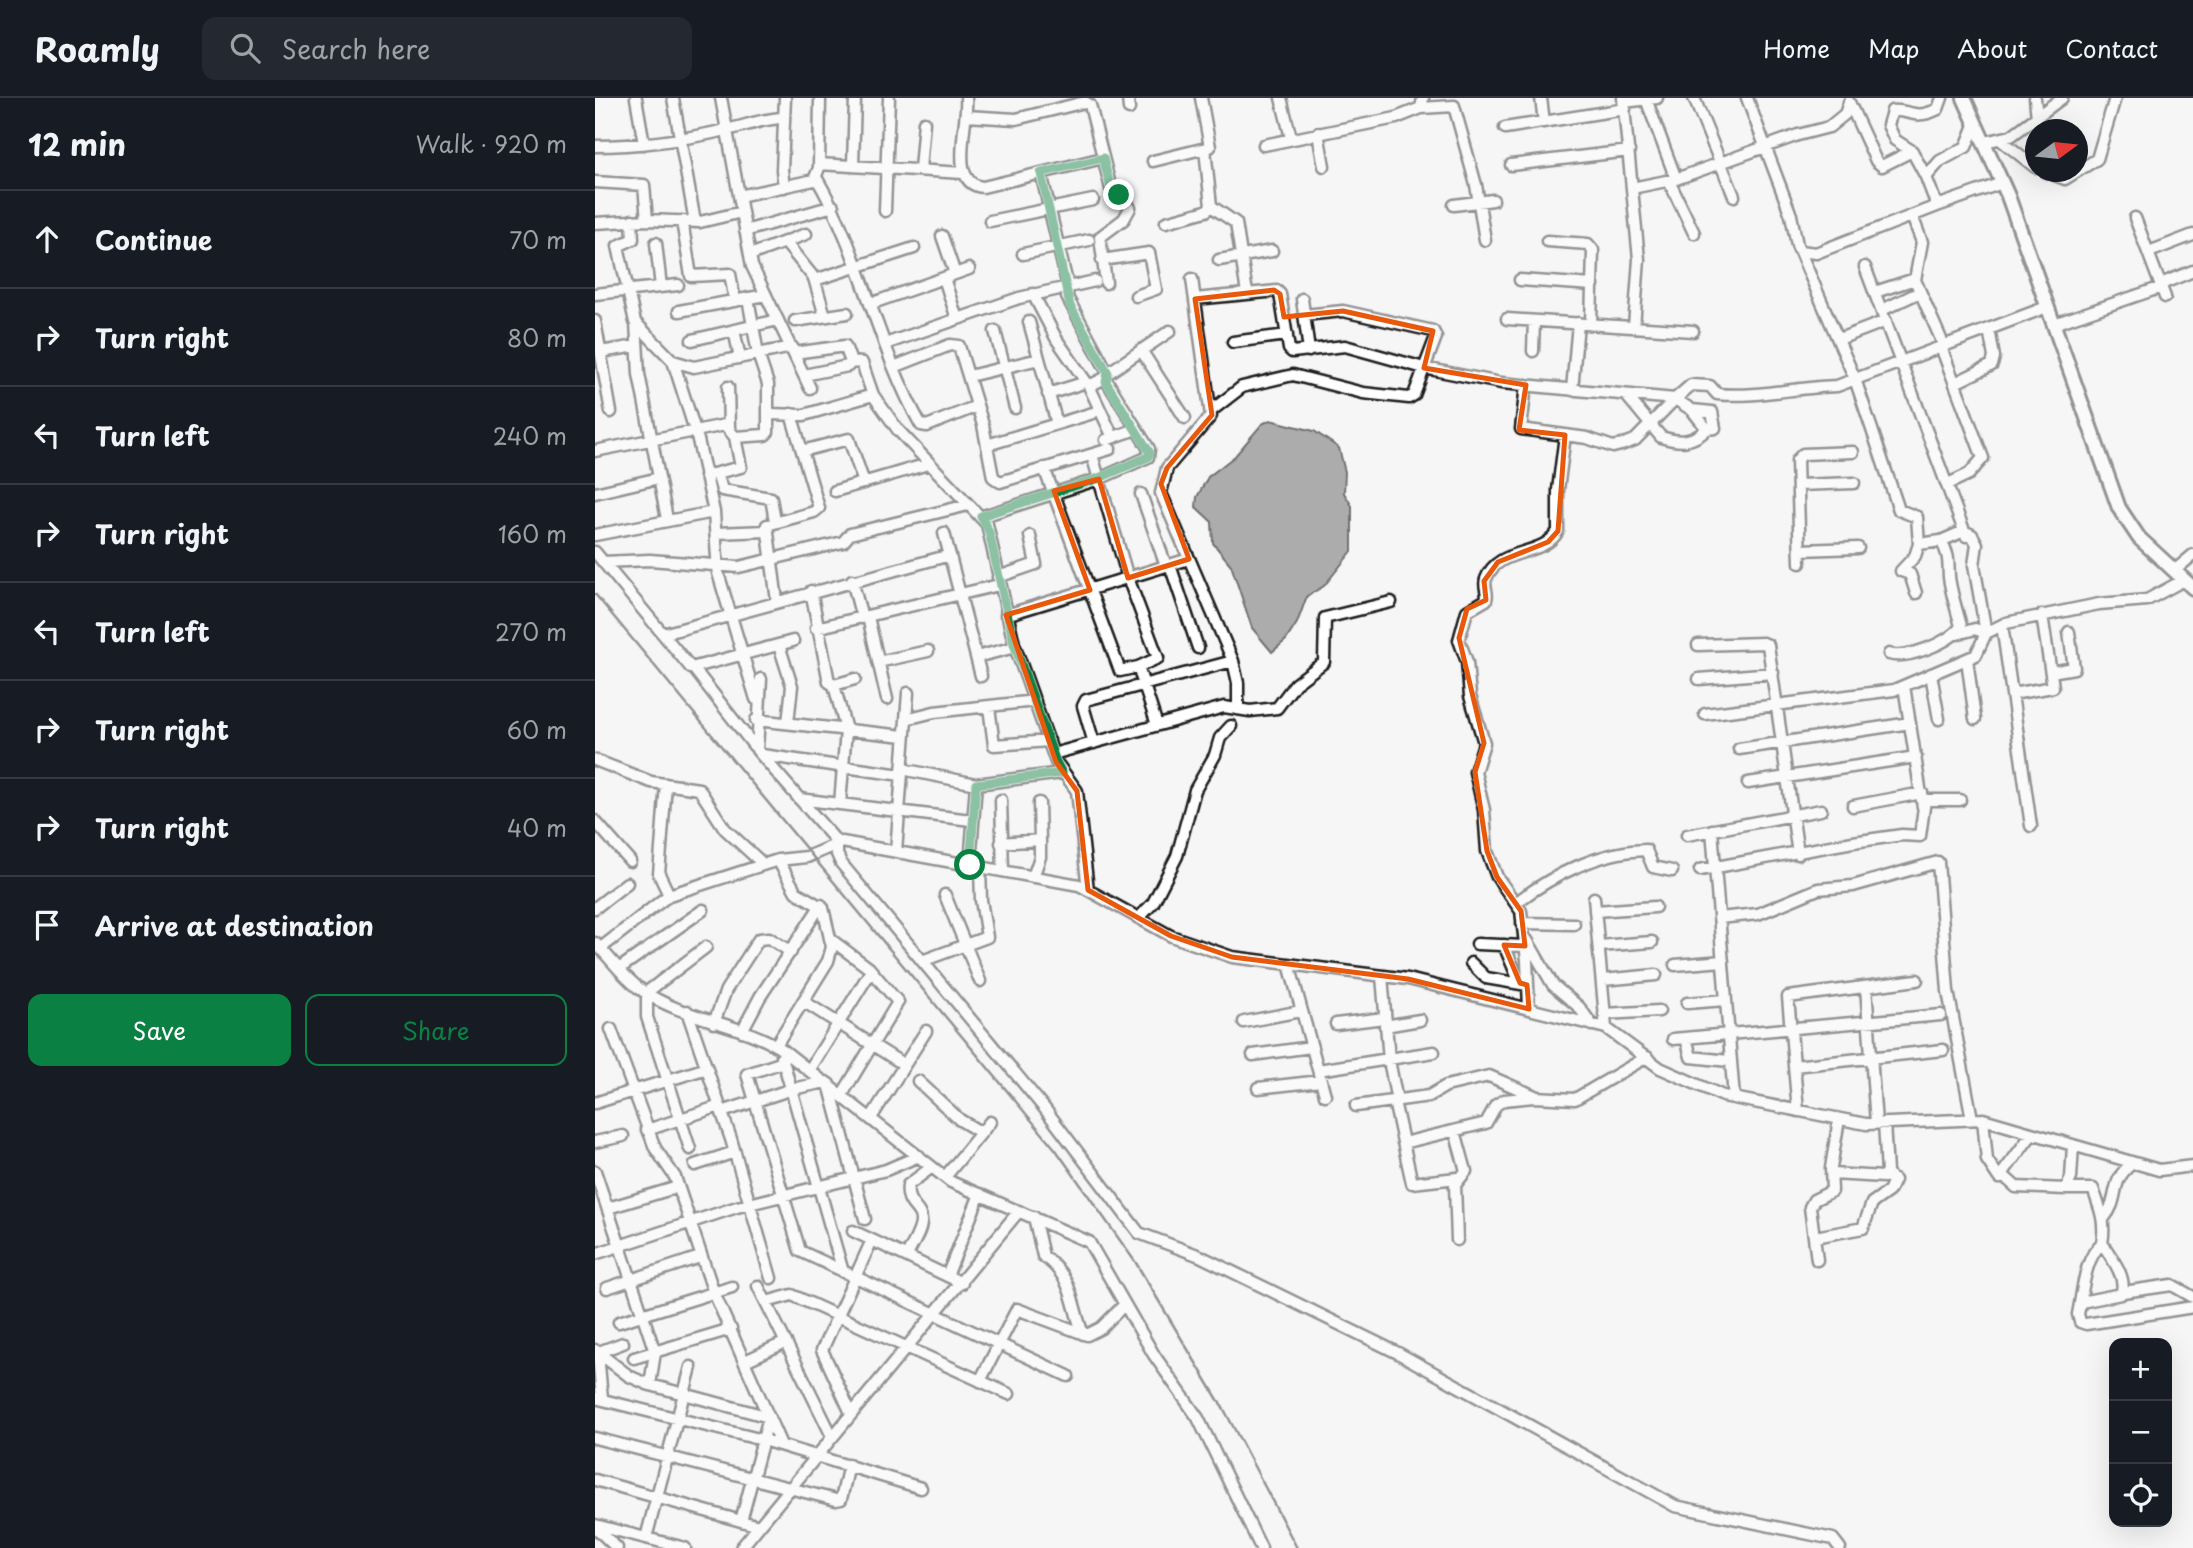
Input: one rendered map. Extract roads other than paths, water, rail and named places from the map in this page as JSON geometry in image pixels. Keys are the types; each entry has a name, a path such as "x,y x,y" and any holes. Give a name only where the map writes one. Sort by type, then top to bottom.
{"street":[{"path":"636,98 644,144"},
{"path":"673,98 695,222"},
{"path":"721,98 750,255 810,388"},
{"path":"784,187 785,98"},
{"path":"739,196 810,182 816,177 819,164 820,98"},
{"path":"853,165 855,98"},
{"path":"885,211 889,98"},
{"path":"966,98 963,173 971,184 983,187 1103,158"},
{"path":"1153,160 1210,147 1211,140 1201,98"},
{"path":"1281,98 1291,138"},
{"path":"1541,98 1544,122"},
{"path":"1694,98 1734,196"},
{"path":"1747,98 1791,215 1801,251 1855,379 1899,510 1917,517 1919,544 1915,556 1901,571 1910,574 1916,593"},
{"path":"1937,206 1912,151 1895,140 1888,125 1892,111 1918,116 1928,114 1938,109 1942,98"},
{"path":"1964,98 2002,183 2119,508 2139,538 2184,580"},
{"path":"2035,98 2037,118"},
{"path":"1985,142 2001,140 2037,118 2062,98"},
{"path":"2088,165 2097,159 2115,98"},
{"path":"1504,128 1651,99 1673,180 1694,233"},
{"path":"1632,188 1673,180 1765,147 1829,128 1845,114 1848,101"},
{"path":"1848,101 1879,164 1882,166 1912,151"},
{"path":"966,116 1016,120 1065,102 1085,102 1090,105 1111,189 1123,196 1130,208 1124,219 1100,237 1106,283"},
{"path":"1264,145 1396,118 1422,103 1454,106 1480,202 1485,240"},
{"path":"1624,103 1639,265 1634,327"},
{"path":"595,146 644,144 727,130 770,118 784,118"},
{"path":"920,169 924,122"},
{"path":"1926,177 1940,161 1966,146 1976,123"},
{"path":"1318,133 1324,166"},
{"path":"2001,140 2025,159"},
{"path":"1205,149 1211,206 1236,223 1247,293"},
{"path":"1511,165 1629,151"},
{"path":"819,164 886,166 963,173"},
{"path":"981,516 1099,478 1148,457 1149,449 1070,306 1041,173"},
{"path":"816,177 833,206 894,367 921,425 927,426 977,406"},
{"path":"595,182 644,185 647,220"},
{"path":"1801,251 1816,253 2002,183"},
{"path":"990,221 1093,200"},
{"path":"1454,205 1493,200"},
{"path":"745,230 833,206"},
{"path":"1166,222 1206,211 1211,206"},
{"path":"595,223 632,220 695,222 742,212"},
{"path":"1912,215 1922,242 1915,279 1943,346 1983,458 1967,475 1948,484"},
{"path":"2136,218 2162,289"},
{"path":"632,220 632,239 618,246 636,323 636,346 667,519"},
{"path":"682,221 691,276 730,274 735,301"},
{"path":"750,255 806,234"},
{"path":"942,236 955,274"},
{"path":"2149,252 2193,236"},
{"path":"1023,254 1089,240"},
{"path":"1548,241 1592,246 1591,324"},
{"path":"785,242 815,280 825,316"},
{"path":"656,243 661,287"},
{"path":"815,280 914,248"},
{"path":"1219,260 1272,251"},
{"path":"1102,260 1149,253 1156,289 1136,296"},
{"path":"1865,267 1965,533"},
{"path":"870,304 969,269"},
{"path":"2054,324 2162,289 2193,271"},
{"path":"944,278 957,319"},
{"path":"1192,279 1211,411 1209,419 1167,468 1161,484 1164,503 1233,661 1238,683 1238,709"},
{"path":"1875,292 1915,279"},
{"path":"1520,280 1593,285"},
{"path":"885,344 1033,294 1095,281"},
{"path":"595,294 678,285"},
{"path":"1195,299 1279,292 1290,351 1345,346 1424,368 1526,385 1572,390 1626,395 1675,400 1692,410 1712,412 1715,428 1707,429 1698,438 1674,441 1661,437 1626,395"},
{"path":"1882,310 1920,292"},
{"path":"1033,294 1085,385 1110,442"},
{"path":"679,311 766,295"},
{"path":"595,451 721,425 732,432 765,435 768,432 768,384 758,354 748,298"},
{"path":"1302,299 1309,351"},
{"path":"1526,385 1521,429 1565,435 1613,447 1635,440 1691,384 1710,386 1717,394 1739,396 1816,385 1837,386 2047,307"},
{"path":"1211,411 1242,387 1293,375 1363,393 1409,398 1414,395 1436,337 1433,331 1348,311 1304,315"},
{"path":"795,321 847,313"},
{"path":"1507,319 1693,331"},
{"path":"692,340 778,320"},
{"path":"595,321 611,412"},
{"path":"1533,351 1534,321"},
{"path":"1839,340 1886,321"},
{"path":"636,323 673,361 714,512 718,565 758,705"},
{"path":"1029,323 1057,424"},
{"path":"1572,390 1578,323"},
{"path":"1955,383 1992,365 1994,357 1989,329"},
{"path":"734,330 740,358"},
{"path":"995,331 1014,408"},
{"path":"1048,394 1085,385 1107,376 1170,331"},
{"path":"1233,342 1287,335"},
{"path":"894,367 955,344 961,350 993,477 1000,482 1092,454 1136,429"},
{"path":"599,349 636,346"},
{"path":"673,361 694,367 758,354 845,346 851,362"},
{"path":"1142,350 1185,418"},
{"path":"969,376 1039,359"},
{"path":"804,375 846,366 851,362 862,363 873,395 898,430 981,516 989,532 1015,647 1053,754 1062,773 1077,791 1088,890"},
{"path":"705,475 740,468 732,432 728,387"},
{"path":"768,414 815,412 873,395"},
{"path":"987,445 1093,413"},
{"path":"777,601 767,531 769,523 814,512 818,508 791,414"},
{"path":"1523,984 1525,946 1517,902 1497,877 1487,851 1484,810 1475,772 1484,743 1459,636 1467,611 1486,600 1486,579 1498,562 1549,542 1558,531 1558,490 1565,435"},
{"path":"802,451 849,439 864,482"},
{"path":"1801,563 1797,460 1800,455 1853,452"},
{"path":"1044,468 1120,671 1138,667 1158,658 1128,578 1092,454"},
{"path":"835,491 928,464"},
{"path":"717,473 722,490 771,498 775,521"},
{"path":"595,493 659,478"},
{"path":"1798,485 1854,484"},
{"path":"1141,494 1198,648"},
{"path":"603,562 650,560 745,566 843,542 850,534 968,505"},
{"path":"595,536 667,519 714,512"},
{"path":"716,533 767,531"},
{"path":"944,533 981,676"},
{"path":"1705,715 1889,691 1976,655 1986,633 1974,565 1977,544 1972,536 1965,533 1941,541 1919,544"},
{"path":"816,628 961,595 998,581 1036,564 1030,536"},
{"path":"1941,541 1951,565 1949,575 1961,626 1957,634"},
{"path":"1800,550 1858,548"},
{"path":"595,552 694,669 758,751 837,842 837,854 841,863 1045,1109 1139,1233 1200,1256 1398,1353 1675,1506 1833,1539 1840,1548"},
{"path":"663,634 811,591 950,555"},
{"path":"1889,654 1899,658 1910,655 1975,629 1986,633 2002,625 2042,615 2099,604 2147,600 2184,580 2193,555"},
{"path":"1006,615 1189,559"},
{"path":"852,580 887,699"},
{"path":"811,591 827,679 834,685 846,730 840,804"},
{"path":"1053,754 1224,707 1277,708 1295,684 1324,662 1325,618 1391,602"},
{"path":"2012,694 2053,687 2042,615"},
{"path":"2002,625 2031,826"},
{"path":"2050,671 2074,668 2069,632"},
{"path":"694,669 793,641"},
{"path":"1698,645 1766,643 1773,673 1798,853"},
{"path":"779,645 792,686 788,723"},
{"path":"976,657 1015,647"},
{"path":"878,662 928,651"},
{"path":"1967,659 1975,719"},
{"path":"1094,743 1083,702 1233,661"},
{"path":"1138,667 1157,725"},
{"path":"1699,679 1773,673"},
{"path":"1931,674 1940,719"},
{"path":"758,751 756,720 761,679"},
{"path":"834,685 855,679"},
{"path":"1904,686 1922,793 1924,821"},
{"path":"896,852 897,810 908,693"},
{"path":"906,719 934,712 1035,701"},
{"path":"989,707 994,746 1049,741"},
{"path":"756,720 904,736"},
{"path":"1739,749 1910,723"},
{"path":"1139,918 1153,903 1177,856 1195,790 1215,755 1220,737 1231,726"},
{"path":"758,751 842,768 901,772 976,784 1062,773"},
{"path":"1748,783 1916,757"},
{"path":"595,760 635,777 699,789 725,829 763,864"},
{"path":"666,784 659,874 669,895"},
{"path":"922,961 987,937 975,866 971,820 976,784"},
{"path":"1853,806 1922,793"},
{"path":"799,799 971,820"},
{"path":"1002,800 1000,843 1003,871"},
{"path":"1700,870 1902,835 1920,836 1925,800 1960,800"},
{"path":"1033,877 1041,857 1039,803"},
{"path":"1687,835 1821,810"},
{"path":"595,821 630,861"},
{"path":"1712,830 1734,1098"},
{"path":"1000,843 1039,840"},
{"path":"1261,1548 1198,1418 1124,1305 1089,1242 945,1177 780,1047 743,1031 714,1023 647,992 598,946 669,895 763,864 807,857 837,842 1079,885 1171,936 1233,957 1408,979 1607,1028 1660,1068 1734,1098 1880,1123 1978,1119 2159,1170 2193,1166"},
{"path":"1517,902 1550,879 1614,854 1646,850 1653,867 1672,871"},
{"path":"778,860 796,892 821,905 830,939 828,961 803,1001 780,1047 843,1272"},
{"path":"1720,918 1758,915 1818,889 1853,886 1938,862 1948,991 1987,1160 1999,1178"},
{"path":"595,908 627,883"},
{"path":"945,895 980,981"},
{"path":"1594,898 1607,1028"},
{"path":"743,1031 760,997 821,905"},
{"path":"1595,911 1655,907"},
{"path":"620,968 703,911"},
{"path":"1523,928 1574,924"},
{"path":"1523,928 1553,985 1581,1010 1592,1025"},
{"path":"714,1023 726,990 758,939 765,936 791,952"},
{"path":"830,939 871,971 898,1002 842,1095"},
{"path":"1599,946 1652,942"},
{"path":"1477,944 1525,946"},
{"path":"1504,945 1523,984 1529,1009"},
{"path":"647,992 706,947"},
{"path":"1675,965 1723,961"},
{"path":"1471,963 1486,978 1523,984"},
{"path":"1290,964 1325,1095"},
{"path":"810,1069 871,971"},
{"path":"1603,981 1657,975"},
{"path":"1382,976 1389,1060 1412,1183 1457,1178 1466,1171 1455,1131"},
{"path":"1798,1111 1787,1003 1790,996 1917,980"},
{"path":"1815,1237 1863,1228 1872,1203 1889,1191 1894,1181 1887,1172 1866,987"},
{"path":"647,992 647,1017 690,1149"},
{"path":"1687,1003 1725,1000"},
{"path":"803,1001 903,1064"},
{"path":"687,1011 735,1152 771,1278"},
{"path":"1244,1022 1301,1011"},
{"path":"1604,1014 1659,1011"},
{"path":"1673,1039 1941,1015"},
{"path":"1336,1024 1420,1020"},
{"path":"611,1029 647,1130 678,1187 714,1293 782,1445"},
{"path":"871,1118 926,1031"},
{"path":"1686,1038 1691,1057 1729,1061"},
{"path":"1252,1055 1311,1047"},
{"path":"1794,1066 1943,1050"},
{"path":"1258,1088 1434,1052"},
{"path":"1403,1143 1486,1123 1496,1105 1504,1100 1536,1097 1575,1099 1647,1057"},
{"path":"783,1062 747,1074 800,1251 1068,1376"},
{"path":"595,1103 707,1068"},
{"path":"1356,1107 1429,1096 1446,1086 1489,1076 1536,1097"},
{"path":"918,1082 960,1120 980,1132"},
{"path":"647,1130 792,1089 828,1083"},
{"path":"828,1083 865,1219"},
{"path":"1817,1260 1810,1204 1830,1195 1839,1118"},
{"path":"945,1177 990,1122"},
{"path":"1999,1178 2032,1134"},
{"path":"595,1142 623,1136"},
{"path":"2066,1189 2071,1178 2073,1146"},
{"path":"695,1165 735,1152"},
{"path":"595,1254 689,1222 901,1165 919,1156"},
{"path":"2103,1218 2113,1208 2116,1181 2133,1163"},
{"path":"907,1256 921,1223 920,1215 908,1201 908,1185 932,1167"},
{"path":"595,1171 655,1352 650,1385"},
{"path":"1832,1174 1884,1177 1885,1174 1891,1179"},
{"path":"1457,1178 1457,1240"},
{"path":"1999,1178 2006,1178 2016,1187 2093,1189 2103,1218 2102,1243 2124,1283 2123,1292"},
{"path":"608,1208 678,1187"},
{"path":"947,1276 980,1194"},
{"path":"741,1548 1019,1211"},
{"path":"1034,1217 1043,1256 1059,1267 1068,1280 1083,1335"},
{"path":"853,1231 962,1283"},
{"path":"851,1413 822,1352 872,1240"},
{"path":"2102,1243 2093,1251 2089,1260 2079,1318 2086,1324 2193,1307"},
{"path":"607,1288 700,1257"},
{"path":"758,1286 832,1436"},
{"path":"2081,1302 2123,1292 2172,1286 2193,1297"},
{"path":"619,1322 732,1287"},
{"path":"766,1302 792,1295 1009,1394"},
{"path":"980,1381 1015,1311 1020,1309 1083,1335 1101,1328 1124,1305"},
{"path":"634,1358 731,1329"},
{"path":"745,1361 786,1342"},
{"path":"596,1352 623,1343"},
{"path":"596,1352 629,1376 650,1385 769,1417"},
{"path":"596,1352 598,1398 782,1445 921,1488"},
{"path":"646,1538 691,1367"},
{"path":"741,1521 769,1417"},
{"path":"595,1438 839,1500 849,1465"},
{"path":"595,1480 759,1526"},
{"path":"595,1526 685,1548"},
{"path":"595,1526 617,1548"}],"railway":[{"path":"595,594 1056,1150 1136,1263 1226,1413 1297,1548"}]}
